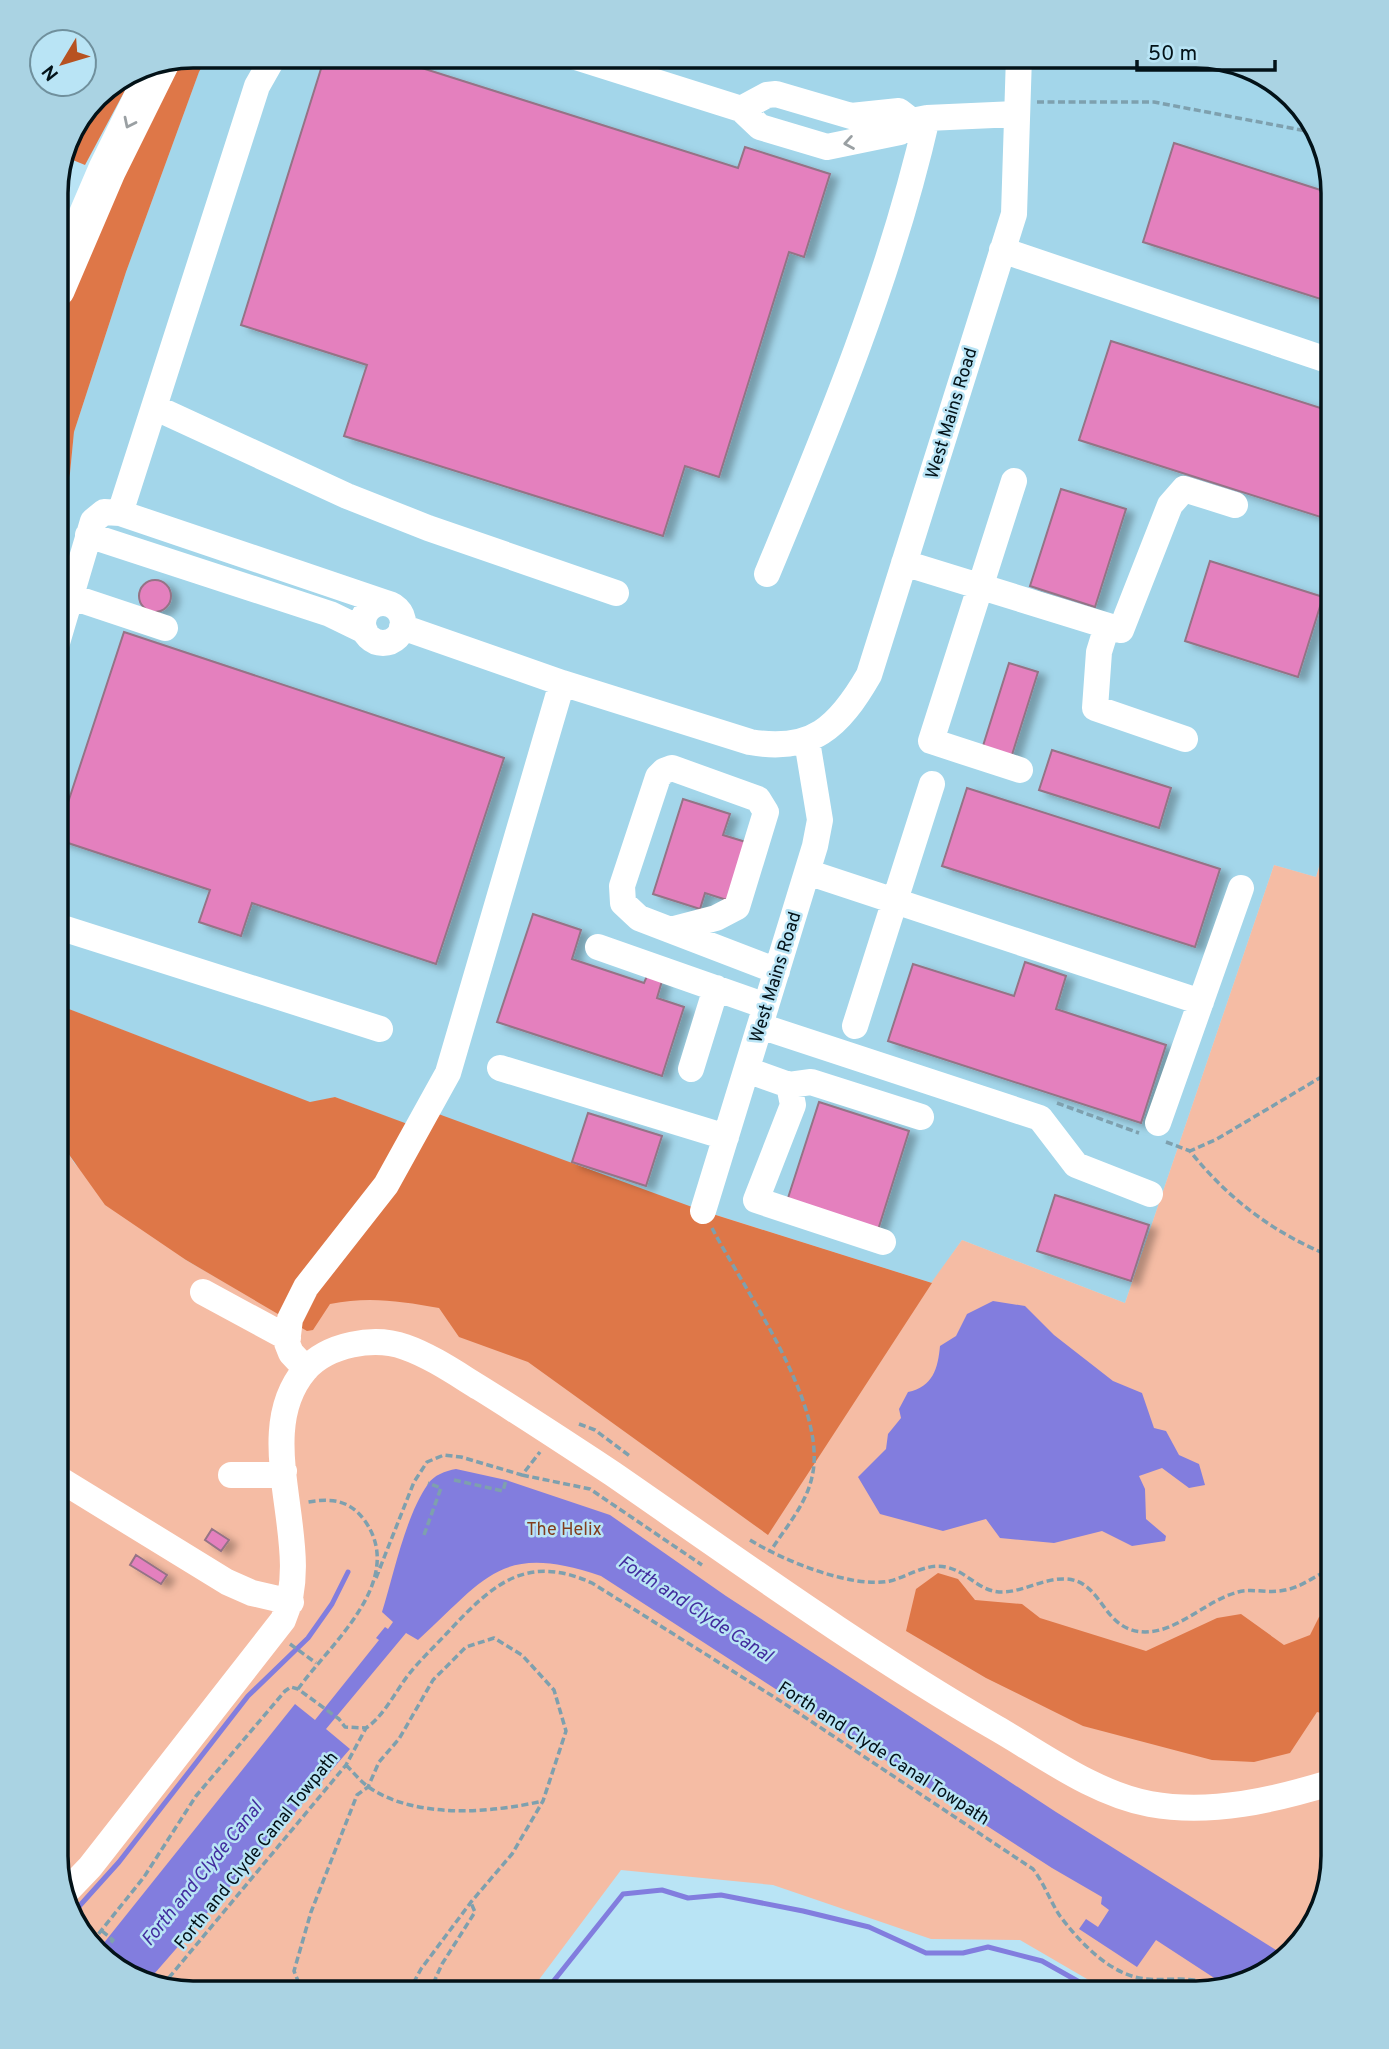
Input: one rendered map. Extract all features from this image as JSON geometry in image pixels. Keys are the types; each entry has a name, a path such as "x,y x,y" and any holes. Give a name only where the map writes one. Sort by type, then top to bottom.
{"highway":[{"path":"69,259 107,170 154,75"}],"street":[{"path":"120,513 257,86 267,69"},
{"path":"614,69 741,109 760,127 827,147 900,132 919,120 1017,109"},
{"name":"West Mains Road","path":"402,627 562,683 750,742 779,747 807,741 831,725 853,704 869,675 1014,214 1019,69"},
{"path":"741,109 767,94 776,94 851,116 899,111 919,120"},
{"path":"767,574 839,403 910,191 919,120"},
{"path":"1002,250 1321,358"},
{"path":"154,407 358,500 428,528 616,593"},
{"path":"1014,481 931,741 1020,770"},
{"path":"904,563 1121,630 1170,505 1184,489 1235,505"},
{"path":"165,628 69,596 88,535 98,515 110,510 120,513 389,604 400,612 402,627 395,639 383,643 371,639 365,631 363,620 366,612 377,604 389,604"},
{"path":"88,535 330,614 365,631"},
{"path":"1107,626 1099,652 1094,708 1185,739"},
{"path":"306,1369 291,1353 288,1338 290,1319 301,1296 386,1185 448,1073 562,683"},
{"name":"West Mains Road","path":"703,1211 807,872 820,820 807,741"},
{"path":"670,930 716,918 737,907 766,812 758,799 679,768 664,771 659,777 622,886 623,903 628,911 670,930 777,971"},
{"path":"855,1026 932,784"},
{"path":"807,872 1201,1002"},
{"path":"1158,1123 1241,888"},
{"path":"69,930 380,1029"},
{"path":"598,947 716,988 763,1016 1040,1118 1076,1165 1150,1194"},
{"path":"691,1069 716,988"},
{"path":"500,1068 726,1137"},
{"path":"747,1070 789,1085 811,1082 921,1117"},
{"path":"789,1085 793,1104 756,1200 883,1242"},
{"path":"203,1292 288,1338"},
{"path":"72,1885 90,1867 260,1654 292,1602 293,1534 284,1471 282,1433 292,1392 306,1369 341,1347 383,1341 406,1347 554,1434 938,1695 1111,1791 1148,1804 1219,1807 1259,1802 1321,1785"},
{"path":"231,1475 274,1475 284,1471"},
{"path":"68,1485 227,1582 252,1593 292,1602"}],"path":[{"path":"1017,109 1076,100 1154,102 1304,130"},
{"path":"1321,1077 1217,1139 1190,1151 1229,1194 1265,1222 1321,1251"},
{"path":"703,1211 773,1333 807,1415 815,1448 813,1475 807,1495 770,1553"},
{"path":"298,1689 316,1663 353,1621 376,1578 414,1482 427,1462 444,1455 461,1457 522,1475 561,1424 577,1422 594,1430 635,1461"},
{"path":"454,1480 503,1492 506,1480"},
{"path":"424,1535 441,1488 428,1483"},
{"path":"288,1504 334,1499 358,1512 372,1538 376,1578"},
{"path":"740,1534 770,1553 800,1566 873,1582 890,1581 920,1570 947,1567 989,1591 1015,1591 1051,1580 1068,1579 1086,1586 1096,1595 1114,1622 1129,1630 1148,1632 1175,1623 1237,1592 1286,1590 1321,1574"},
{"name":"Forth and Clyde Canal Towpath","path":"169,1978 346,1765 366,1728 378,1717 411,1671 466,1613 502,1581 513,1575 542,1571 578,1576 782,1702 1033,1868 1048,1888 1058,1913 1083,1943 1109,1964 1136,1977 1196,1981"},
{"path":"298,1980 294,1971 312,1912 357,1795 368,1787 379,1762 399,1739 433,1680 466,1647 495,1638 522,1655 554,1690 566,1731 543,1801 512,1854 471,1902 415,1980"},
{"path":"292,1645 316,1663"},
{"path":"98,1936 144,1877 196,1796 291,1686 320,1704 345,1727 366,1728"},
{"path":"346,1765 368,1787 390,1799 443,1810 502,1810 543,1801"},
{"path":"435,1980 475,1912 471,1902"},
{"path":"102,1931 113,1940 108,1947"}],"shaded area":[{"path":"201,69 1204,69 1236,75 1258,85 1272,94 1295,117 1311,146 1320,177 1321,194 1321,860 1316,877 1274,865 1125,1303 962,1240 932,1283 703,1211 424,1131 335,1097 310,1103 69,1009 69,478 74,432 126,272"},
{"path":"201,69 126,272 74,432 69,478 69,298 87,244 169,71"},
{"path":"127,88 85,165 73,160 85,131 99,111"},
{"path":"69,1009 310,1102 335,1097 413,1126 433,1112 703,1211 932,1283 768,1535 528,1362 459,1337 439,1308 385,1300 330,1304 313,1330 307,1331 186,1260 105,1205 68,1154"},
{"path":"938,1573 958,1579 975,1600 1022,1604 1040,1618 1146,1651 1217,1618 1241,1614 1284,1645 1310,1635 1321,1616 1321,1713 1317,1712 1290,1753 1254,1762 1212,1760 1083,1726 986,1678 906,1631 916,1589"}],"green space":[{"name":"The Helix","path":"1321,860 1321,1856 1316,1888 1304,1918 1295,1932 1272,1955 1243,1971 1212,1980 1090,1981 1020,1940 931,1939 773,1885 621,1870 538,1980 185,1980 161,1976 131,1964 117,1955 94,1932 78,1903 69,1872 68,1856 68,1154 75,1164 186,1260 289,1319 296,1305 703,1211 931,1283 962,1240 1125,1303 1274,865 1316,877"}],"water":[{"path":"993,1301 1025,1306 1054,1335 1113,1381 1142,1393 1154,1428 1166,1431 1179,1455 1199,1464 1205,1485 1189,1488 1162,1468 1139,1476 1145,1489 1146,1519 1166,1536 1165,1541 1132,1546 1102,1531 1054,1543 1000,1538 986,1519 943,1531 880,1514 858,1477 886,1449 888,1434 901,1418 899,1409 908,1392 923,1386 933,1375 940,1346 956,1336 967,1314"},
{"name":"Forth and Clyde Canal","path":"456,1469 506,1480 610,1515 726,1596 1056,1812 1277,1951 1258,1964 1216,1979 1156,1940 1137,1967 1079,1929 1086,1919 1098,1927 1109,1910 1101,1904 1102,1897 1052,1868 601,1576 567,1566 540,1563 517,1565 480,1583 418,1640 406,1633 326,1729 350,1749 154,1974 117,1955 104,1943 295,1704 315,1720 379,1640 376,1638 393,1622 382,1612 413,1513 430,1481"}],"building":[{"path":"321,69 425,69 738,168 745,147 830,174 804,257 789,252 719,477 685,466 663,536 344,436 367,365 241,325"},
{"path":"1174,143 1321,190 1321,299 1143,242"},
{"path":"1111,341 1321,408 1321,517 1079,440"},
{"path":"1061,489 1126,509 1095,607 1030,586"},
{"path":"1210,561 1321,596 1298,677 1185,641"},
{"path":"155,580 167,584 171,596 167,608 155,612 143,608 139,596 143,584"},
{"path":"124,632 504,758 436,964 252,903 241,936 199,922 210,890 69,843 69,801"},
{"path":"1009,663 1038,672 1011,758 982,749"},
{"path":"1052,750 1171,788 1159,828 1039,790"},
{"path":"967,788 1220,869 1195,947 942,866"},
{"path":"683,799 730,814 723,835 749,843 730,901 705,893 700,909 653,894"},
{"path":"533,914 581,930 572,959 644,983 647,976 662,981 657,998 684,1007 662,1076 497,1022"},
{"path":"1025,962 1066,976 1056,1009 1166,1045 1141,1123 888,1041 913,964 1014,996"},
{"path":"819,1102 909,1131 878,1230 787,1201"},
{"path":"588,1113 662,1136 646,1186 572,1162"},
{"path":"1055,1195 1149,1225 1131,1281 1037,1251"},
{"path":"212,1529 229,1540 221,1551 205,1540"},
{"path":"136,1555 167,1575 161,1584 130,1565"}],"waterway":[{"path":"79,1906 119,1862 248,1696 308,1638 332,1604 348,1572"},
{"path":"554,1980 623,1894 662,1890 688,1898 721,1895 803,1911 869,1927 926,1953 963,1953 988,1947 1042,1961 1077,1981"}]}
